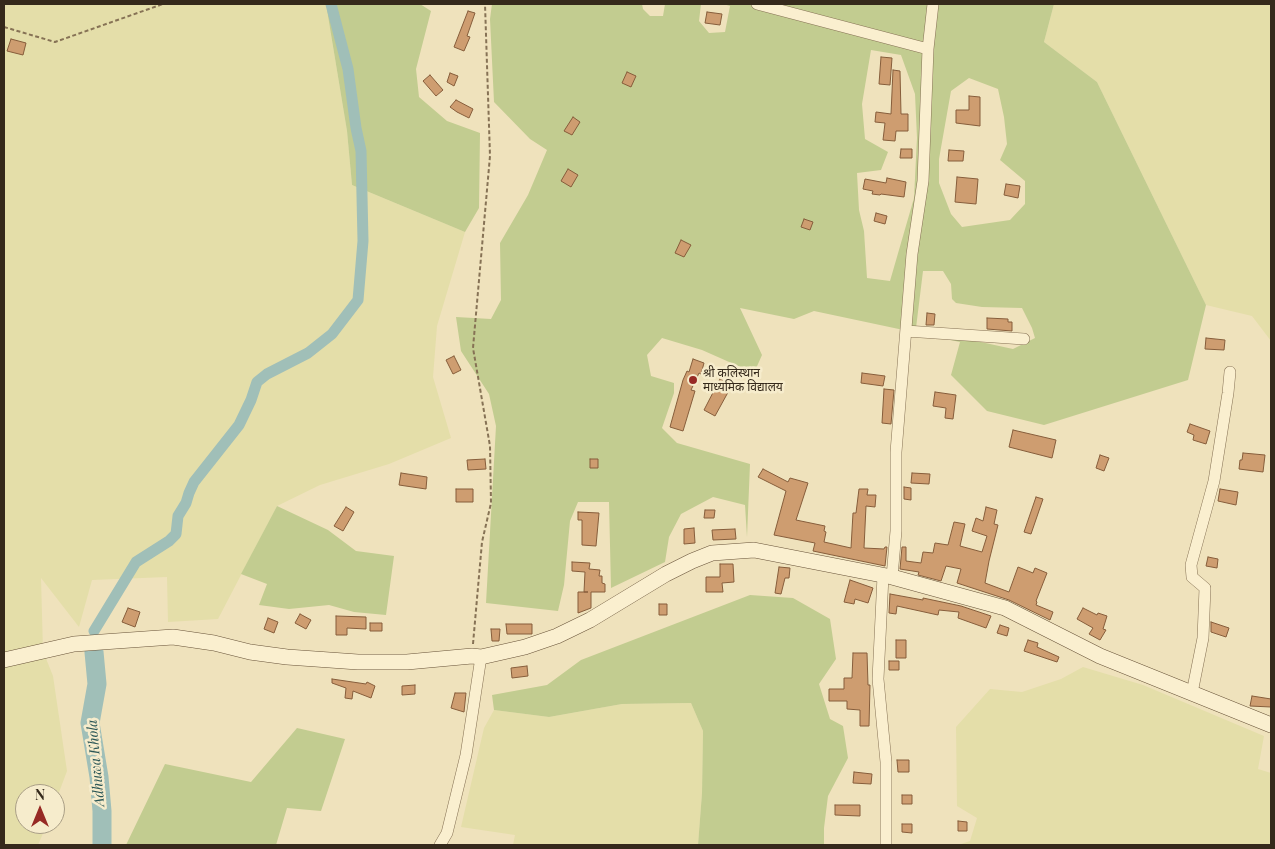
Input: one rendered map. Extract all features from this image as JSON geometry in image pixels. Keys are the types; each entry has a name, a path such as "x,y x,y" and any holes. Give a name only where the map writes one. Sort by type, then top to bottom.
{"street":[{"path":"757,4 928,49"},
{"path":"886,845 886,762 878,679 888,576 896,532 896,452 912,254 922,181 928,49 933,4"},
{"path":"906,331 1024,339"},
{"path":"1192,693 1203,638 1205,588 1192,577 1191,565 1214,481 1230,372"},
{"path":"4,660 74,644 173,638 214,643 250,652 287,657 358,662 407,662 477,657 525,647 558,636 590,620 666,574 692,561 712,554 754,550 888,576 1005,608 1100,656 1271,725"},
{"path":"440,845 447,833 466,755 477,657"}],"path":[{"path":"4,27 55,42 163,4"},
{"path":"477,657 482,542 491,503 490,446 472,348 490,156 485,4"}],"shaded area":[{"path":"4,4 326,4 347,131 352,185 465,232 437,326 433,377 451,438 389,464 320,485 277,506 218,619 168,622 167,577 92,580 79,627 41,578 43,651 53,676 67,771 62,784 15,784 15,834 43,834 38,845 4,845"},
{"path":"1054,4 1271,4 1271,341 1252,316 1206,305 1097,82 1044,42"},
{"path":"1083,667 1143,685 1264,736 1258,769 1271,773 1271,845 958,845 970,841 977,818 957,806 956,727 990,689 1022,692 1061,679"},
{"path":"691,703 703,731 702,793 698,845 513,845 515,835 461,827 484,728 494,710 549,717 622,704"}],"green space":[{"path":"326,4 420,4 431,11 416,69 419,97 447,121 480,133 479,208 465,232 352,185 347,131"},
{"path":"492,4 642,4 643,9 650,16 663,16 665,4 701,4 699,21 709,33 725,32 730,6 723,4 1054,4 1044,42 1097,82 1206,305 1188,380 1044,425 987,411 951,375 960,342 814,311 794,319 740,308 762,355 754,373 702,350 662,338 647,355 651,376 674,383 674,393 662,428 677,443 750,464 747,537 745,505 713,497 681,514 669,537 665,562 611,588 609,502 578,502 570,521 564,585 558,611 486,603 496,426 489,394 461,351 456,317 491,319 501,300 500,243 528,195 547,150 530,139 494,102 490,19","holes":["871,50 901,55 915,94 917,138 914,198 890,281 867,278 864,231 859,210 857,173 881,170 888,152 865,139 862,104","969,78 998,89 1007,144 1000,160 1025,181 1025,204 1010,220 962,227 951,214 939,183 939,159 951,91","923,271 943,271 951,284 952,299 956,303 982,307 1022,308 1035,338 1013,349 916,328"]},
{"path":"277,506 328,530 356,551 394,556 386,615 354,612 329,605 289,609 259,605 267,584 241,574"},
{"path":"750,595 793,598 830,619 836,659 819,684 830,719 843,726 848,758 828,796 824,845 698,845 702,793 703,731 691,703 622,704 549,717 494,710 492,695 547,685 581,660"},
{"path":"297,728 345,739 321,811 287,808 276,845 126,845 165,764 251,782"}],"building":[{"path":"468,11 475,13 467,36 470,37 464,51 454,47"},
{"path":"707,12 722,14 720,25 705,23"},
{"path":"11,39 26,43 23,55 7,51"},
{"path":"881,57 892,58 890,85 879,84"},
{"path":"893,70 900,71 901,114 908,114 908,131 896,131 895,141 883,140 885,123 875,122 876,112 891,114"},
{"path":"627,72 636,76 631,87 622,83"},
{"path":"450,73 458,76 454,86 447,82"},
{"path":"430,75 443,90 436,96 423,81"},
{"path":"969,96 980,97 980,126 956,123 956,110 969,110"},
{"path":"456,100 473,109 469,118 450,107"},
{"path":"573,117 580,122 572,135 564,131"},
{"path":"901,149 912,149 912,158 900,158"},
{"path":"949,150 964,151 963,161 948,161"},
{"path":"568,169 578,175 571,187 561,181"},
{"path":"957,177 978,179 976,204 955,202"},
{"path":"887,178 906,182 904,197 872,194 873,191 863,189 865,179 886,183"},
{"path":"1006,184 1020,186 1018,198 1004,195"},
{"path":"876,213 887,216 885,224 874,221"},
{"path":"804,219 813,222 810,230 801,227"},
{"path":"681,240 691,245 684,257 675,253"},
{"path":"927,313 935,314 934,325 926,325"},
{"path":"987,318 1008,319 1008,322 1012,322 1012,331 987,329"},
{"path":"1206,338 1225,340 1224,350 1205,349"},
{"path":"454,356 461,370 453,374 446,360"},
{"path":"693,359 704,363 701,374 699,373 691,390 695,391 683,431 670,427 683,380 687,371 689,372"},
{"path":"862,373 885,376 883,386 861,383"},
{"path":"720,379 732,385 715,416 704,410"},
{"path":"884,389 894,390 891,424 882,423"},
{"path":"935,392 956,395 953,419 945,418 946,408 933,406"},
{"path":"1190,424 1210,431 1206,444 1193,440 1194,435 1187,432"},
{"path":"1013,430 1056,440 1052,458 1009,447"},
{"path":"1243,453 1265,455 1263,472 1239,469"},
{"path":"1100,455 1109,458 1104,471 1096,468"},
{"path":"485,459 486,469 468,470 467,460"},
{"path":"590,459 598,459 598,468 590,468"},
{"path":"763,469 788,482 790,478 808,483 796,520 825,526 824,542 851,548 853,513 856,513 859,489 868,489 867,495 876,495 875,507 866,506 864,548 884,549 887,547 885,566 813,551 815,543 774,535 786,491 758,477"},
{"path":"401,473 427,477 426,489 399,485"},
{"path":"912,473 930,474 929,484 911,483"},
{"path":"904,487 911,488 911,500 904,499"},
{"path":"456,489 473,489 473,502 456,502"},
{"path":"1220,489 1238,492 1236,505 1218,501"},
{"path":"1036,497 1043,499 1031,534 1024,532"},
{"path":"346,507 354,512 343,531 334,526"},
{"path":"986,507 997,510 994,524 998,525 985,583 1009,592 1018,567 1033,573 1035,568 1047,573 1036,605 1053,612 1050,620 1009,600 957,583 961,569 946,566 941,581 918,575 919,572 900,569 902,547 906,547 906,561 921,563 923,552 933,553 935,543 948,545 954,522 965,524 960,546 982,552 987,536 972,531 976,518 983,521"},
{"path":"705,510 715,510 714,518 704,518"},
{"path":"578,512 599,513 596,546 582,545 582,520 578,520"},
{"path":"694,528 695,543 684,544 684,529"},
{"path":"735,529 736,539 713,540 712,530"},
{"path":"1208,557 1218,559 1217,568 1206,566"},
{"path":"572,562 590,563 589,569 600,570 599,576 602,576 602,583 605,584 605,592 591,592 591,608 578,613 578,592 584,592 585,572 572,571"},
{"path":"720,564 733,564 734,582 722,583 723,592 706,592 706,577 720,577"},
{"path":"779,567 790,568 789,578 785,578 781,594 775,593"},
{"path":"850,580 873,588 868,603 855,599 854,604 844,602"},
{"path":"890,594 923,600 923,598 961,606 991,616 986,628 958,618 959,612 939,610 938,615 897,606 896,614 889,613"},
{"path":"659,604 667,604 667,615 659,615"},
{"path":"128,608 140,612 135,627 122,622"},
{"path":"1083,608 1097,615 1098,613 1107,616 1103,629 1106,630 1100,640 1089,634 1093,628 1077,619"},
{"path":"300,614 311,620 306,629 295,623"},
{"path":"336,616 366,617 366,629 347,628 347,635 336,635"},
{"path":"268,618 278,622 274,633 264,629"},
{"path":"1211,622 1229,628 1226,637 1211,632"},
{"path":"370,623 382,623 382,631 370,631"},
{"path":"506,624 532,624 532,634 507,634"},
{"path":"1000,625 1009,628 1007,636 997,633"},
{"path":"491,629 500,629 499,641 492,641"},
{"path":"896,640 906,640 906,658 896,658"},
{"path":"1028,640 1038,643 1037,647 1059,657 1057,662 1024,651"},
{"path":"853,653 867,653 868,685 870,685 869,726 860,726 860,710 847,709 847,701 829,701 829,689 844,689 844,678 852,678"},
{"path":"889,661 899,661 899,670 889,670"},
{"path":"527,666 528,676 512,678 511,668"},
{"path":"332,679 366,684 367,682 375,686 371,698 353,691 352,699 345,698 346,688 332,683"},
{"path":"415,685 415,694 402,695 402,686"},
{"path":"455,693 466,693 464,712 451,708"},
{"path":"1252,696 1271,699 1271,707 1250,706"},
{"path":"897,760 909,760 909,772 898,772"},
{"path":"854,772 872,774 871,784 853,783"},
{"path":"902,795 912,795 912,804 902,804"},
{"path":"835,805 860,805 860,816 835,815"},
{"path":"958,821 967,822 967,831 958,831"},
{"path":"902,824 912,824 912,833 902,832"}],"waterway":[{"path":"94,631 136,562 169,541 176,534 178,516 186,503 194,482 239,425 257,382 267,374 308,353 332,334 358,300 363,241 361,151 348,69 331,4"},
{"name":"Adhuwa Khola","path":"94,652 97,684 90,723 99,777 102,845"}],"place":[{"name":"श्री कलिस्थान माध्यमिक विद्यालय","path":"693,380"}]}
